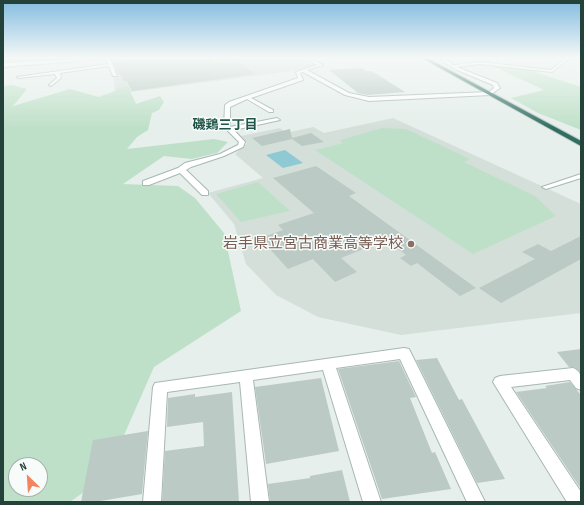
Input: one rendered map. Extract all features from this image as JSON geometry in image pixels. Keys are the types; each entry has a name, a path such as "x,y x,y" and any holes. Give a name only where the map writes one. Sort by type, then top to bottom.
{"highway":[{"path":"468,82 581,144"}],"street":[{"path":"51,85 55,82"},
{"path":"146,183 181,170 188,165 222,156 241,146 242,142 229,129 227,122 227,106 231,103 294,82"},
{"path":"324,82 347,94 369,99 490,93 497,88 495,84 489,82"},
{"path":"248,98 271,112"},
{"path":"229,129 277,120"},
{"path":"181,170 205,193"},
{"path":"546,187 581,176"},
{"path":"152,502 160,387 404,353 476,502"},
{"path":"328,364 372,502"},
{"path":"577,502 500,382 573,374 581,384"},
{"path":"246,375 260,502"}],"shaded area":[{"path":"114,82 212,82 116,94"},
{"name":"岩手県立宮古商業高等学校","path":"393,118 581,204 581,313 401,335 318,317 276,295 246,264 234,224 208,193 263,178 235,154 247,143 241,136 280,128 286,133 313,127 324,133"}],"green space":[{"path":"526,82 564,82 581,87 581,130 538,113 511,98 544,90"},
{"path":"12,85 27,89 13,106 70,89 99,97 128,86 136,104 160,96 164,102 159,110 152,113 148,130 137,137 127,149 214,139 228,142 217,153 192,159 164,156 123,184 178,186 195,198 224,233 241,311 154,367 106,476 70,502 3,502 3,86"},
{"path":"382,128 406,129 470,159 464,162 535,196 556,216 473,254 315,150 343,143 340,140"},
{"path":"258,182 290,211 241,222 216,194"}],"water":[{"path":"285,150 303,163 283,168 266,155"}],"building":[{"path":"127,82 200,82 132,91"},
{"path":"344,82 389,82 405,92 368,95 358,93"},
{"path":"290,129 292,138 311,133 324,142 302,146 292,139 262,146 252,138"},
{"path":"316,166 356,193 349,196 476,288 460,296 417,263 411,266 400,258 406,255 386,240 341,258 357,272 335,282 313,259 288,269 260,238 283,230 278,225 314,213 273,178"},
{"path":"581,236 581,259 501,303 479,288 535,259 522,252 538,244 551,251"},
{"path":"581,349 581,373 574,367 569,367 557,352"},
{"path":"437,358 459,400 462,399 505,479 477,483 416,360"},
{"path":"399,361 416,397 410,398 432,453 435,452 451,489 382,499 338,369"},
{"path":"321,378 339,451 266,464 255,387"},
{"path":"570,382 581,395 581,489 516,392 547,388 545,386"},
{"path":"232,392 239,502 162,502 165,451 204,446 203,422 167,427 168,398 195,394 195,397"},
{"path":"148,431 142,494 95,502 81,502 93,440"},
{"path":"342,470 350,502 270,502 268,484 310,478 310,476"}],"place":[{"name":"岩手県立宮古商業高等学校","path":"411,244"}],"district":[{"name":"磯鶏三丁目","path":"225,126"}]}
